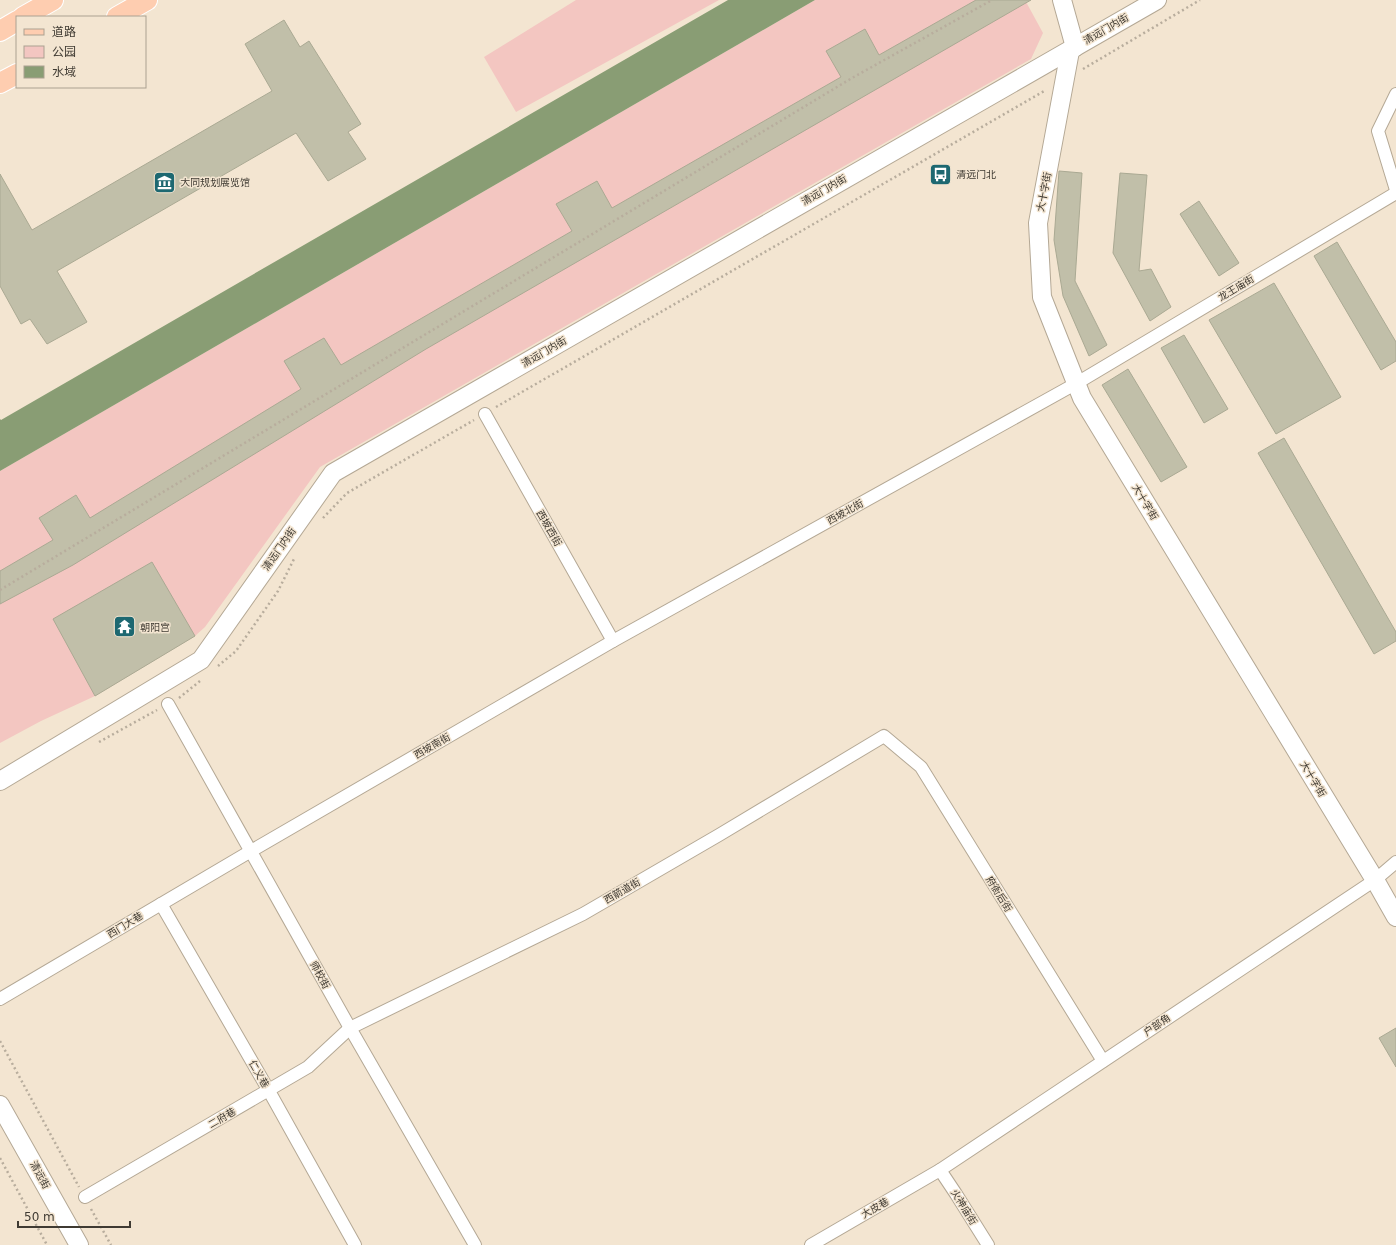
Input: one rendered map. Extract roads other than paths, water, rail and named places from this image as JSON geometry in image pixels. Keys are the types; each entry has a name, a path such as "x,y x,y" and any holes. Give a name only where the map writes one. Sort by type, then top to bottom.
{"main road":[{"path":"26,16 53,0"},
{"path":"119,16 147,0"},
{"path":"1062,0 1075,47"},
{"name":"清远门内街","path":"0,781 201,660 333,473 1157,0"},
{"path":"0,30 16,22"},
{"name":"大十字街","path":"1075,47 1070,51 1038,223 1042,297 1082,398 1396,917"},
{"path":"0,83 16,75"},
{"name":"清远街","path":"0,1105 79,1245"}],"street":[{"path":"1396,94 1378,131 1396,190"},
{"name":"龙王庙街","path":"1077,384 1396,193"},
{"name":"西坡北街","path":"614,641 1077,384"},
{"name":"西坡西街","path":"485,414 614,641"},
{"name":"西坡南街","path":"251,851 614,641"},
{"name":"师校街","path":"168,704 350,1028 475,1245"},
{"name":"西箭道街","path":"350,1028 584,914 884,736"},
{"name":"府衙后街","path":"884,736 921,767 1103,1061"},
{"name":"西门大巷","path":"0,1000 251,851"},
{"name":"户部角","path":"940,1170 1375,880 1396,862"},
{"name":"仁义巷","path":"161,904 269,1091 355,1245"},
{"name":"二府巷","path":"85,1197 308,1068 350,1028"},
{"name":"大皮巷","path":"811,1245 940,1170"},
{"name":"火神庙街","path":"940,1170 988,1245"}],"water":[{"path":"728,0 815,0 0,471 0,419 1,420"}],"place":[{"name":"清远门北","path":"941,174"},
{"name":"大同规划展览馆","path":"164,182"},
{"name":"朝阳宫","path":"124,627"}]}
